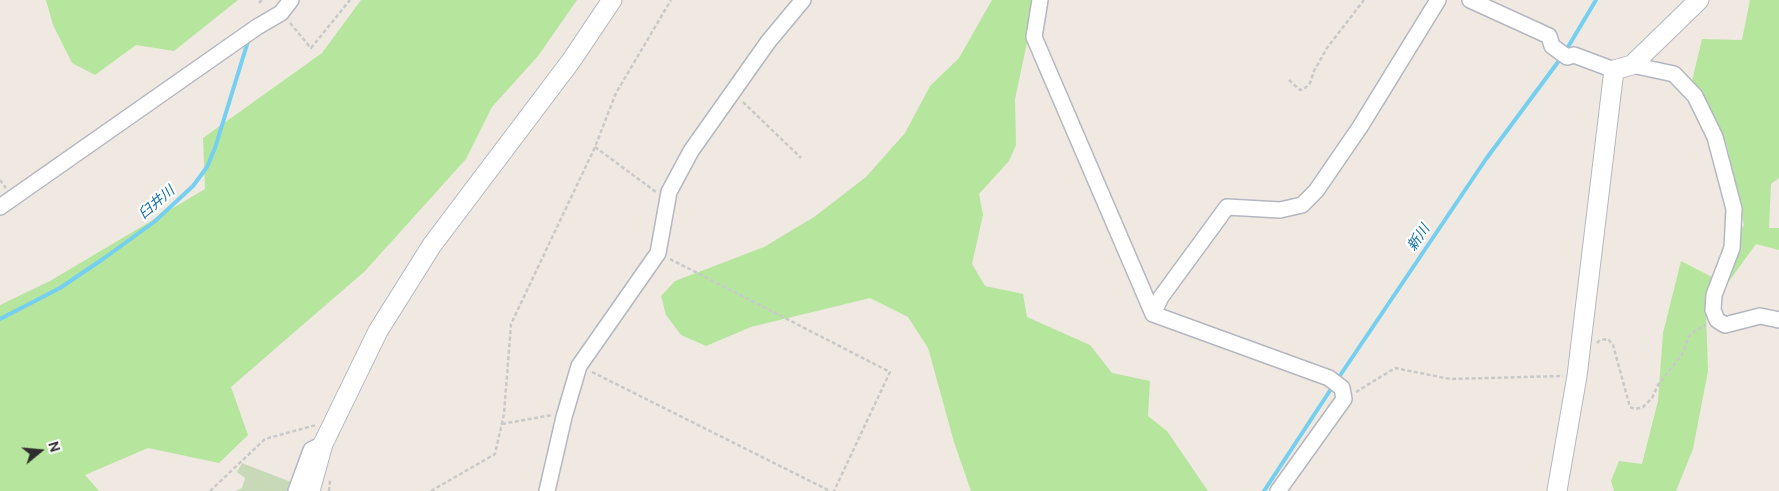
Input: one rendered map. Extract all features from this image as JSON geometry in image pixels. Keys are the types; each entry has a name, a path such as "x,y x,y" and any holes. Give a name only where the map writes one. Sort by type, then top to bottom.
{"street":[{"path":"0,207 257,27 282,13 291,0"},
{"path":"310,491 323,444 378,331 432,245 571,61 612,0"},
{"path":"547,491 579,366 658,253 666,200 691,151 768,42 803,0"},
{"path":"1040,0 1034,37 1153,314 1328,378 1343,393 1278,491"},
{"path":"1153,314 1161,297 1227,207 1280,210 1302,205 1316,191 1360,127 1438,0"},
{"path":"1470,0 1548,36 1552,46 1562,53 1623,68 1674,74 1695,96 1715,137 1734,209 1732,248 1714,295 1713,310 1717,320 1725,325 1760,316 1779,320"},
{"path":"1557,491 1577,376 1623,68 1699,0"},
{"path":"296,491 310,450 323,444"}],"path":[{"path":"259,3 262,0"},
{"path":"282,13 310,48 350,0"},
{"path":"431,491 495,454 502,424 511,324 595,147 616,93 671,0"},
{"path":"1289,80 1300,90 1310,83 1314,71 1327,48 1364,0"},
{"path":"733,92 801,158"},
{"path":"595,147 666,200"},
{"path":"658,253 890,372 834,491"},
{"path":"1594,347 1600,340 1608,339 1613,346 1630,407 1635,410 1643,407 1652,398 1658,385 1682,354 1690,334 1717,320"},
{"path":"579,366 830,491"},
{"path":"1343,393 1395,368 1450,380 1577,376"},
{"path":"502,424 566,412"},
{"path":"210,491 265,439 334,419"}],"green space":[{"path":"46,0 238,0 174,51 136,45 95,75 72,63 53,25"},
{"path":"361,0 577,0 538,56 492,107 466,159 365,271 231,387 248,435 219,463 148,448 85,475 99,491 0,491 0,305 50,281 205,189 203,138 322,53"},
{"path":"992,0 1036,0 1015,99 1016,145 1009,161 979,194 983,215 972,264 985,286 1023,294 1027,317 1090,345 1112,373 1150,381 1148,416 1167,431 1208,491 971,491 954,442 928,348 908,317 870,298 751,327 706,346 681,335 666,315 661,296 675,281 764,247 814,217 866,177 905,133 930,86 959,58"},
{"path":"1750,0 1779,0 1779,178 1771,184 1769,228 1779,228 1779,250 1756,244 1706,313 1708,371 1693,449 1676,491 1614,491 1611,481 1619,461 1642,464 1658,401 1663,333 1681,261 1712,277 1744,225 1727,146 1692,81 1702,39 1742,40"},
{"path":"242,463 291,482 288,491 236,491 242,488 245,478 237,472"}],"waterway":[{"name":"新川","path":"1565,52 1596,0"},
{"name":"臼井川","path":"0,319 60,288 103,259 154,222 193,186 207,167 215,148 249,38"},
{"name":"新川","path":"1337,380 1486,159 1561,58"},
{"name":"新川","path":"1264,491 1333,386"}]}
